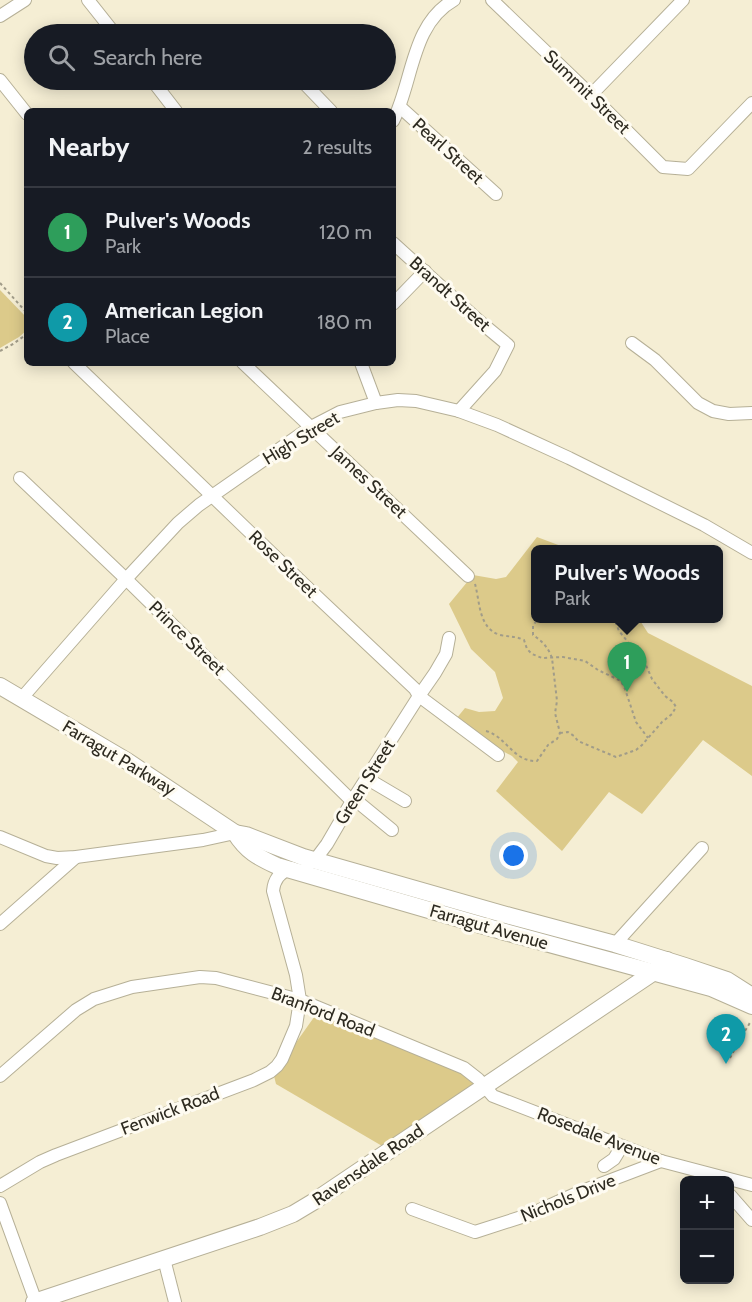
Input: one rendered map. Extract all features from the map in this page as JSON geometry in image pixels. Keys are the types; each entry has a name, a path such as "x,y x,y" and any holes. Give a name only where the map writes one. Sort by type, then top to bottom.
{"main road":[{"name":"Farragut Parkway","path":"0,686 127,761 235,833"},
{"name":"Farragut Avenue","path":"235,833 246,835 379,887 416,898 613,952 667,960 727,980 752,996"},
{"name":"Farragut Avenue","path":"235,833 253,855 277,866 379,887"},
{"name":"Farragut Avenue","path":"613,952 654,972 711,988 752,1013"},
{"path":"613,952 620,979 615,999"},
{"name":"Ravensdale Road","path":"35,1302 293,1214 615,999 654,972 667,960"}],"street":[{"path":"0,16 25,0"},
{"path":"88,0 108,24"},
{"path":"396,115 422,34 431,19 445,5 454,0"},
{"name":"Summit Street","path":"492,0 663,167 688,169 752,103"},
{"path":"591,95 683,0"},
{"path":"0,80 24,110"},
{"path":"160,90 174,108"},
{"path":"312,90 328,108"},
{"name":"Pearl Street","path":"400,107 496,195"},
{"name":"Brandt Street","path":"396,246 508,345 495,371 459,411"},
{"path":"396,301 425,271"},
{"path":"632,343 655,360 698,403 712,411 729,414 752,413"},
{"name":"Rose Street","path":"78,366 415,689 419,696 498,755"},
{"name":"James Street","path":"246,366 468,576"},
{"path":"362,366 376,403"},
{"name":"High Street","path":"21,699 178,523 211,495 311,427 340,412 376,403 398,400 416,401 459,411 497,424 704,525 752,553"},
{"name":"Prince Street","path":"20,478 352,799 392,830"},
{"name":"Green Street","path":"311,862 327,844 352,799 435,674 446,654 449,638"},
{"path":"366,778 405,801"},
{"name":"Farragut Avenue","path":"0,837 46,856 57,858 203,840 235,833"},
{"path":"613,952 702,848"},
{"path":"0,924 76,857"},
{"path":"300,1000 296,975 273,891 275,879 280,874 311,862"},
{"name":"Branford Road","path":"0,1076 76,1010 94,999 132,987 208,977 300,1000 464,1068 485,1087"},
{"name":"Fenwick Road","path":"0,1186 32,1166 56,1155 270,1072 277,1066 289,1044 296,1026 300,1000"},
{"name":"Rosedale Avenue","path":"485,1087 493,1096 661,1161 712,1176"},
{"path":"604,1166 614,1159 622,1146"},
{"name":"Nichols Drive","path":"412,1209 475,1232 531,1214 582,1191 661,1161"},
{"name":"Rosedale Avenue","path":"734,1181 752,1185"},
{"path":"734,1200 752,1220"},
{"path":"0,1203 35,1302"},
{"path":"164,1259 175,1302"}],"path":[{"path":"0,283 24,310"},
{"path":"0,351 24,336"},
{"path":"468,576 474,583 481,615 487,625 497,634 516,636 524,640 527,649 542,658 563,657 585,661 621,681 636,722 648,738"},
{"path":"469,734 480,730 489,731 499,736 504,744 531,762 537,762 548,745 557,739 560,733 555,713 557,701 552,658 543,642 533,635 534,623"},
{"path":"560,733 568,732 578,741 616,757 636,750 672,714 676,707 652,679 645,663 619,631 616,623"},
{"path":"730,1058 752,1013"}],"shaded area":[{"path":"0,290 24,315 24,333 0,348"},
{"path":"537,537 558,545 531,545 531,623 642,623 648,633 752,686 752,776 703,740 642,814 609,792 562,851 496,791 518,762 512,756 482,740 456,719 465,708 479,712 495,711 503,698 495,672 471,649 449,604 473,575 496,579 506,577"},
{"path":"317,1013 478,1079 485,1087 389,1150 276,1084 274,1076 282,1069 295,1044"}],"place":[{"name":"Pulver's Woods","path":"627,692"},
{"name":"American Legion","path":"726,1064"}]}
